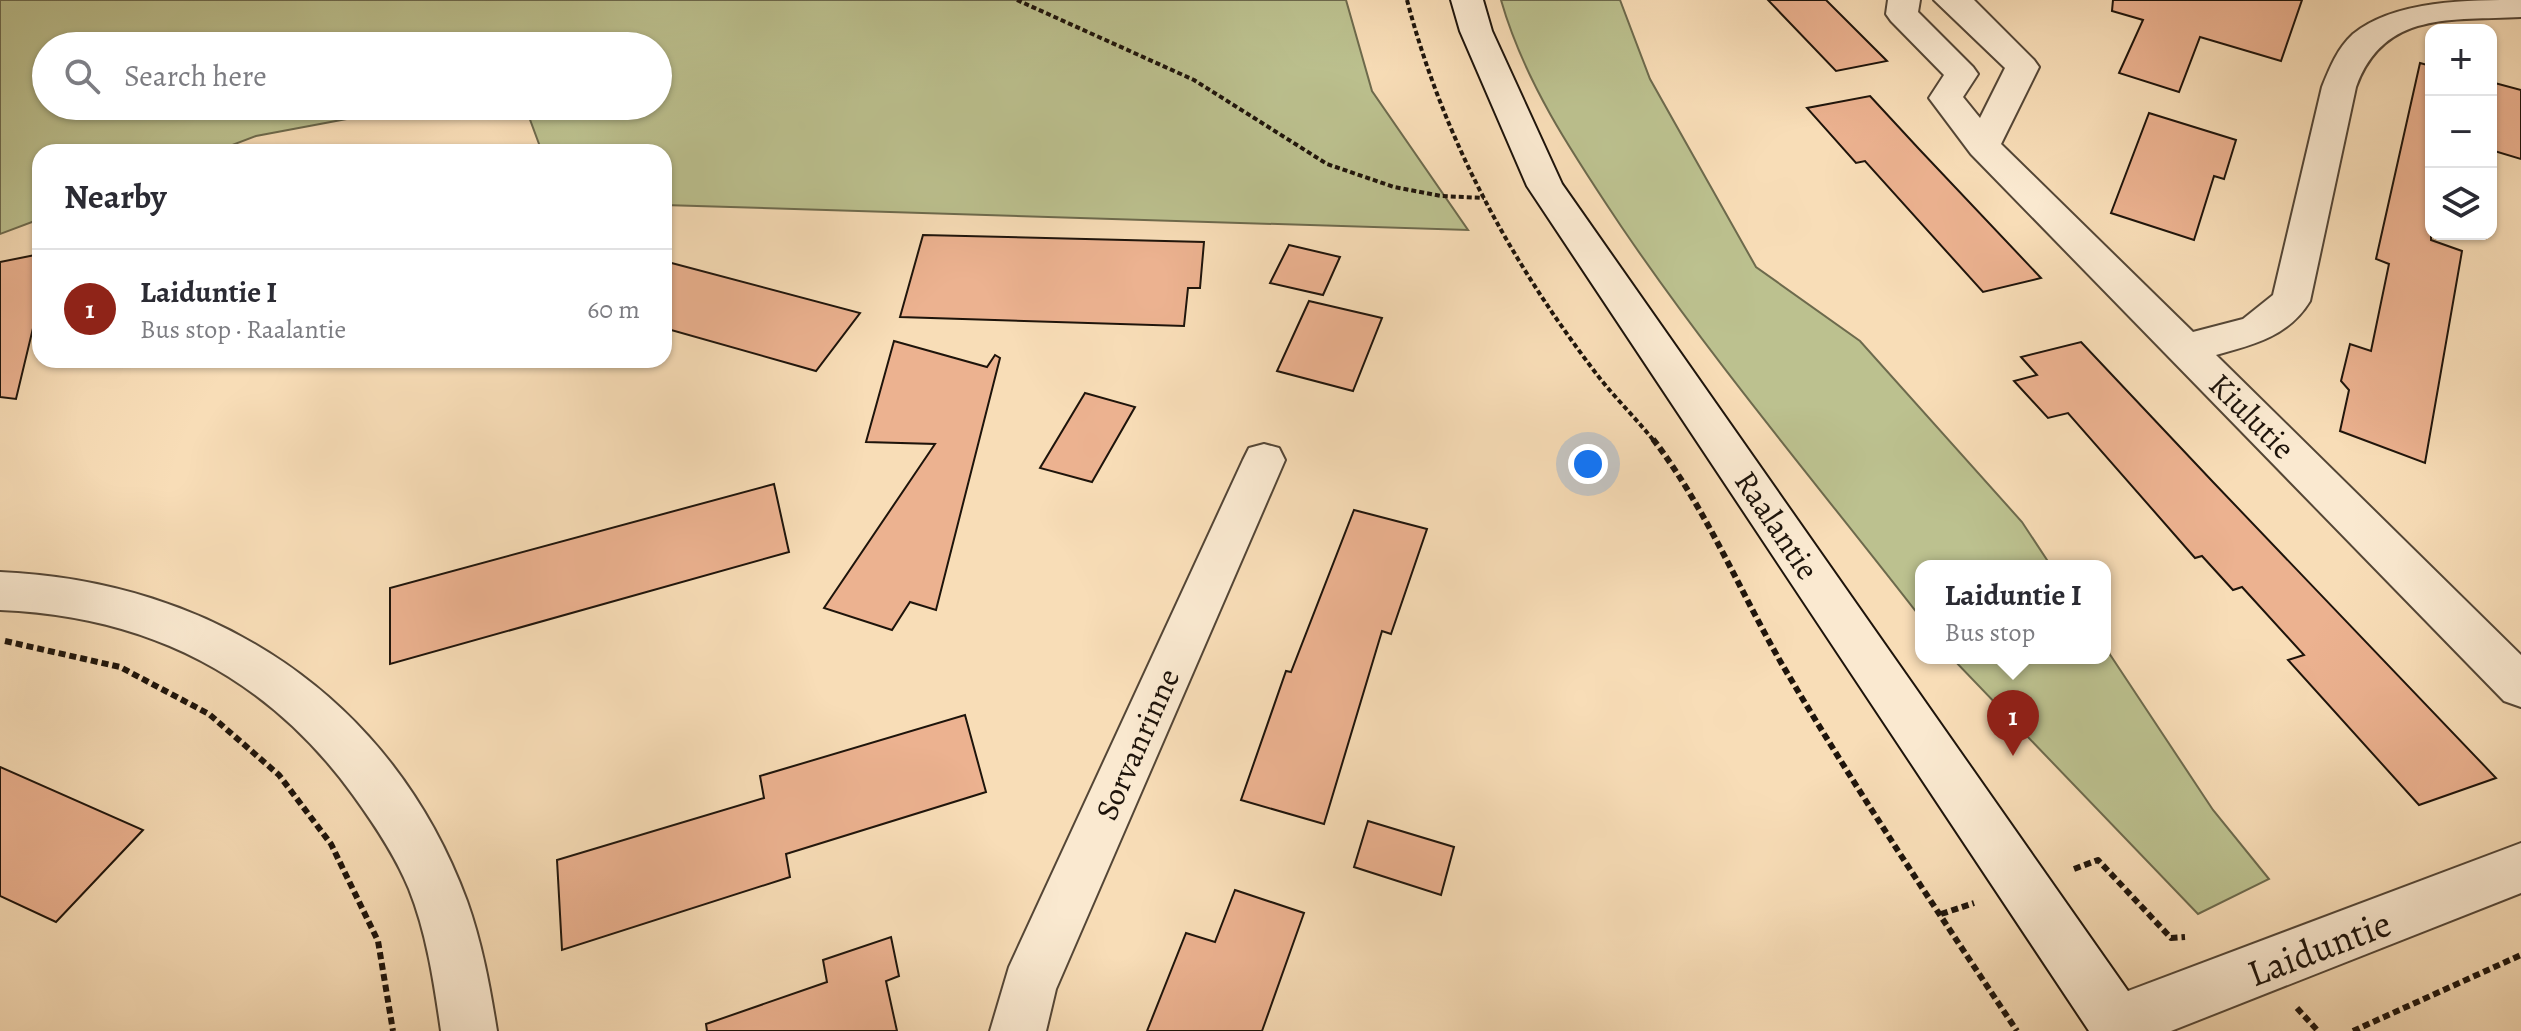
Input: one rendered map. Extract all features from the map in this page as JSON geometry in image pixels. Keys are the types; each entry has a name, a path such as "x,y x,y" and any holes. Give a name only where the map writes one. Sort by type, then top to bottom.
{"street":[{"name":"Raalantie","path":"1467,0 1476,31 1545,186 2119,1027"},
{"name":"Kiulutie","path":"1904,0 1902,14 1961,74 1946,98 1983,146 2521,686"},
{"path":"1950,0 1958,2 2022,67 1983,146"},
{"path":"2184,349 2256,330 2291,301 2339,87 2351,57 2363,43 2400,22 2435,15 2521,8"},
{"name":"Sorvanrinne","path":"1018,1031 1029,987 1264,460"},
{"path":"0,591 67,596 166,622 264,672 339,739 400,817 434,885 463,991 469,1031"},
{"name":"Laiduntie","path":"2119,1027 2521,868"}],"path":[{"path":"1017,0 1194,80 1327,164 1394,187 1441,196 1484,198"},
{"path":"1407,0 1414,35 1449,128 1484,198 1544,302 1598,376 1661,450 1703,516 1782,664 2017,1031"},
{"path":"0,641 120,667 209,714 279,775 331,844 378,941 393,1031"},
{"path":"1941,914 2098,860 2171,938 2197,937"},
{"path":"2353,1031 2521,955"},
{"path":"2264,970 2318,1031"}],"green space":[{"path":"0,0 1346,0 1372,91 1468,230 672,205 672,144 539,144 530,120 672,120 672,32 32,32 32,120 341,120 256,136 235,144 32,144 32,222 0,234"},
{"path":"1501,0 1620,0 1650,79 1756,267 1860,341 2022,522 2047,560 1915,560 1915,610 1731,377 1623,229 1553,119 1511,31"},
{"path":"2111,656 2213,810 2269,879 2198,914 1958,664 2111,664"}],"building":[{"path":"1768,0 1826,0 1887,61 1836,71"},
{"path":"2113,0 2302,0 2281,61 2200,37 2179,92 2119,73 2143,20 2112,11"},
{"path":"2420,63 2425,64 2425,240 2462,251 2425,463 2340,431 2349,390 2341,381 2350,344 2371,351 2389,264 2376,259"},
{"path":"2497,84 2521,90 2521,159 2497,152"},
{"path":"1870,96 2041,278 1983,292 1865,161 1856,163 1807,108"},
{"path":"2149,113 2236,140 2224,179 2214,176 2194,240 2111,213"},
{"path":"923,235 1204,242 1200,288 1188,288 1184,326 900,317"},
{"path":"1289,245 1340,257 1323,295 1270,283"},
{"path":"32,256 32,332 16,399 0,397 0,262"},
{"path":"672,263 860,313 816,371 672,330"},
{"path":"1309,301 1382,318 1353,391 1277,371"},
{"path":"894,341 987,367 995,355 1000,358 936,610 910,602 892,630 824,608 935,444 866,442"},
{"path":"2081,342 2496,778 2419,805 2288,660 2304,655 2242,587 2233,590 2202,556 2195,558 2068,413 2048,418 2014,381 2037,375 2021,357"},
{"path":"1085,393 1135,407 1092,482 1040,468"},
{"path":"774,484 789,552 390,664 390,588"},
{"path":"1354,510 1427,529 1391,634 1382,631 1324,824 1241,800 1286,671 1291,672"},
{"path":"965,715 986,792 786,854 790,877 562,950 557,860 764,798 760,776"},
{"path":"0,767 143,830 56,922 0,896"},
{"path":"1368,821 1454,847 1441,895 1354,867"},
{"path":"1235,890 1304,913 1262,1031 1147,1031 1186,933 1215,942"},
{"path":"891,937 899,976 886,981 897,1031 707,1031 706,1024 827,982 823,960"}],"place":[{"name":"Laiduntie I","path":"2013,756"}]}
